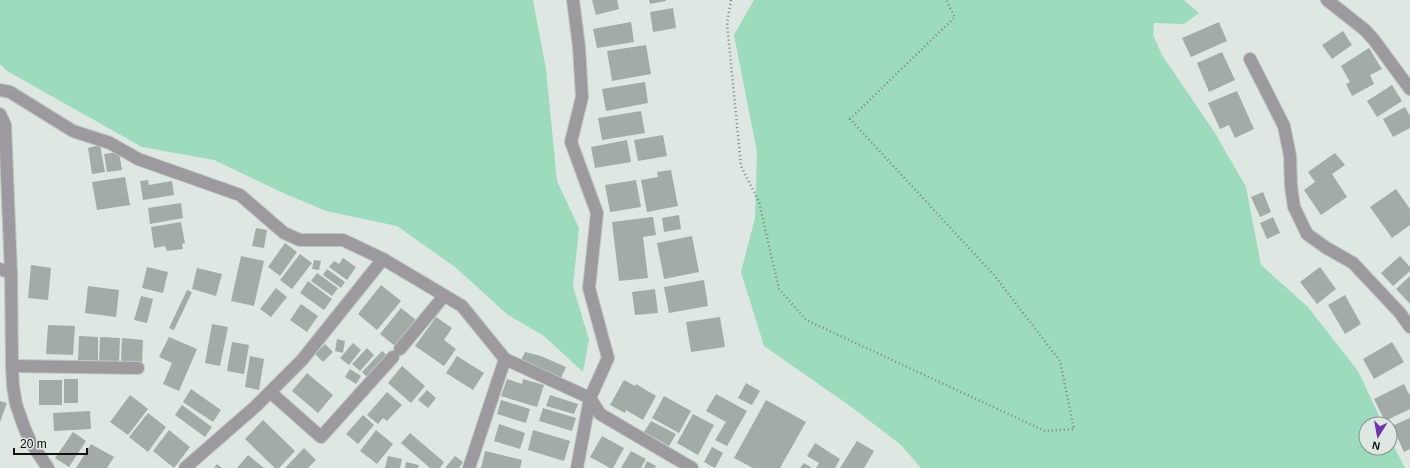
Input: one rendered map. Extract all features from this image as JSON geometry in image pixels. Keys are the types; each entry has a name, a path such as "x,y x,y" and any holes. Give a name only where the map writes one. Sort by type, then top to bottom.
{"street":[{"path":"573,0 579,48 582,97 571,142 597,213 589,288 608,358 590,398 577,468"},
{"path":"1327,0 1365,30 1410,89"},
{"path":"1250,58 1284,126 1290,156 1291,186 1294,207 1307,234 1325,248 1353,263 1400,313 1410,328"},
{"path":"0,90 10,92 73,131 110,142 138,159 240,195 284,233 300,240 343,240 383,259 462,306 505,359 590,398 600,414 692,468"},
{"path":"0,114 5,125 5,271 16,404 31,443 48,468"},
{"path":"185,468 256,406 302,360 383,259"},
{"path":"270,392 321,437 397,353 444,296"},
{"path":"469,468 505,359"},
{"path":"12,366 138,368"}],"path":[{"path":"731,0 727,23 742,166 759,202 779,289 806,320 1045,431 1074,429 1060,362 994,275 850,120 955,17 946,0"}],"green space":[{"path":"0,0 533,0 546,69 557,181 579,228 573,286 589,340 583,372 544,336 508,315 455,267 397,226 326,211 281,192 214,160 142,147 7,71 0,64"},
{"path":"754,0 1184,0 1199,13 1184,24 1154,23 1153,35 1162,55 1215,133 1246,187 1261,265 1308,307 1358,371 1379,416 1358,416 1358,456 1398,456 1398,454 1405,468 921,468 900,444 850,406 764,346 741,272 755,218 757,152 734,35"}],"building":[{"path":"592,0 617,0 619,9 596,15"},
{"path":"649,0 666,0 666,1 650,4"},
{"path":"673,8 676,28 653,32 650,12"},
{"path":"631,22 634,42 597,48 593,29"},
{"path":"1219,22 1227,41 1191,57 1182,38"},
{"path":"1343,31 1352,45 1332,59 1322,45"},
{"path":"646,45 651,74 612,81 607,51"},
{"path":"1369,48 1382,69 1370,75 1374,84 1352,96 1346,84 1350,82 1341,66"},
{"path":"1222,52 1235,80 1209,92 1197,63"},
{"path":"645,82 648,103 606,111 602,89"},
{"path":"1392,85 1402,101 1377,117 1367,101"},
{"path":"1237,91 1254,129 1235,138 1229,125 1220,129 1208,103"},
{"path":"1405,107 1410,116 1410,128 1393,137 1383,119"},
{"path":"641,111 645,133 602,140 598,118"},
{"path":"663,135 667,156 638,161 634,140"},
{"path":"627,140 631,162 595,168 591,147"},
{"path":"100,145 105,172 92,174 88,148"},
{"path":"119,152 122,170 107,172 104,154"},
{"path":"1335,153 1345,165 1332,174 1347,197 1321,215 1304,190 1315,182 1308,172"},
{"path":"671,170 678,206 647,212 641,180 658,177 657,172"},
{"path":"125,177 130,205 97,210 92,182"},
{"path":"148,180 149,185 172,181 174,195 143,200 140,181"},
{"path":"636,180 641,207 610,212 605,185"},
{"path":"1396,189 1410,209 1410,225 1392,238 1370,207"},
{"path":"1263,192 1271,212 1260,217 1251,197"},
{"path":"181,203 183,218 150,224 148,208"},
{"path":"679,215 681,229 664,232 662,218"},
{"path":"653,217 656,235 643,237 648,278 619,281 612,222"},
{"path":"1273,217 1280,233 1267,239 1260,223"},
{"path":"181,222 185,243 182,244 183,249 167,251 165,246 154,248 151,227"},
{"path":"256,228 267,230 264,248 252,246"},
{"path":"692,236 699,272 664,279 657,243"},
{"path":"285,243 297,252 280,276 268,267"},
{"path":"300,254 312,263 292,289 280,280"},
{"path":"241,256 264,261 254,306 231,301"},
{"path":"1400,256 1410,267 1410,271 1393,286 1381,273"},
{"path":"343,258 356,267 347,280 329,267 334,261 339,264"},
{"path":"314,260 321,261 319,270 312,269"},
{"path":"31,265 51,268 48,300 28,298"},
{"path":"147,267 168,272 163,293 142,288"},
{"path":"1320,267 1336,289 1317,304 1300,282"},
{"path":"197,268 222,274 216,296 192,289"},
{"path":"327,269 345,282 341,288 323,275"},
{"path":"317,273 338,288 332,296 311,281"},
{"path":"1410,276 1410,304 1396,289"},
{"path":"704,280 708,306 669,313 664,287"},
{"path":"308,281 332,299 324,310 300,293"},
{"path":"381,285 401,301 377,330 358,314"},
{"path":"88,286 119,290 116,317 85,313"},
{"path":"276,288 287,297 271,317 260,309"},
{"path":"655,289 658,313 635,315 632,292"},
{"path":"187,290 192,292 174,330 169,328"},
{"path":"1345,295 1361,324 1345,334 1328,305"},
{"path":"141,296 153,299 147,323 134,320"},
{"path":"301,304 318,316 307,332 290,320"},
{"path":"401,308 416,320 395,346 380,334"},
{"path":"436,317 452,328 444,340 456,349 444,366 415,346"},
{"path":"720,317 725,347 691,352 686,322"},
{"path":"212,324 228,327 220,366 205,363"},
{"path":"48,325 75,326 73,355 46,354"},
{"path":"79,336 98,337 98,361 78,360"},
{"path":"100,337 120,338 119,362 99,361"},
{"path":"169,337 197,349 179,391 163,384 172,363 159,357"},
{"path":"122,338 143,340 142,364 121,363"},
{"path":"337,339 345,341 343,353 335,351"},
{"path":"232,342 249,345 244,374 227,371"},
{"path":"1392,342 1404,362 1374,379 1363,359"},
{"path":"353,343 361,350 349,365 340,358"},
{"path":"325,344 333,352 323,362 315,354"},
{"path":"367,348 374,355 360,371 352,364"},
{"path":"382,351 388,356 368,378 362,372"},
{"path":"525,352 541,356 566,367 561,378 521,360"},
{"path":"250,356 264,359 259,390 245,387"},
{"path":"457,356 484,373 473,390 446,373"},
{"path":"402,366 425,386 411,403 388,383"},
{"path":"350,369 361,376 356,384 345,377"},
{"path":"307,373 333,395 318,413 292,391"},
{"path":"64,379 78,379 78,403 64,403"},
{"path":"507,379 522,384 523,379 544,385 537,407 501,396"},
{"path":"39,380 62,380 62,405 39,405"},
{"path":"624,380 635,386 636,384 656,396 643,420 626,410 625,413 610,405"},
{"path":"746,383 760,391 752,405 738,398"},
{"path":"1404,384 1410,396 1410,409 1395,416 1382,416 1374,399"},
{"path":"191,389 221,410 213,422 183,402"},
{"path":"427,390 436,398 428,408 418,400"},
{"path":"387,392 402,405 387,421 383,418 378,424 367,415"},
{"path":"716,394 747,411 727,446 715,440 726,422 706,411"},
{"path":"130,395 148,409 128,435 110,422"},
{"path":"550,395 578,404 574,414 546,406"},
{"path":"664,396 691,411 679,433 652,418"},
{"path":"501,400 530,409 526,423 497,414"},
{"path":"766,400 806,422 780,468 753,468 734,458"},
{"path":"0,401 7,403 0,422"},
{"path":"182,405 212,427 205,437 175,415"},
{"path":"543,408 576,418 572,431 539,421"},
{"path":"90,411 91,429 54,431 53,413"},
{"path":"148,413 166,427 148,452 129,437"},
{"path":"693,414 714,425 698,455 677,443"},
{"path":"363,415 374,425 358,444 346,434"},
{"path":"1410,418 1410,449 1404,452 1398,439 1398,423"},
{"path":"263,420 295,451 279,468 275,468 245,439"},
{"path":"651,421 676,434 669,446 644,432"},
{"path":"499,424 525,433 520,449 494,441"},
{"path":"169,430 190,447 174,468 153,451"},
{"path":"376,430 393,444 377,464 360,451"},
{"path":"533,430 570,441 564,461 528,450"},
{"path":"73,432 86,441 69,467 55,458"},
{"path":"410,433 444,462 440,468 430,468 401,443"},
{"path":"602,436 624,448 613,468 610,468 590,457"},
{"path":"857,441 874,451 864,468 840,468"},
{"path":"815,443 840,459 835,468 816,468 819,463 807,456"},
{"path":"91,444 114,457 107,468 76,468"},
{"path":"712,447 723,453 715,468 704,462"},
{"path":"304,448 316,460 308,468 285,468"},
{"path":"485,451 522,460 520,468 481,468"},
{"path":"631,451 646,459 641,468 621,468"},
{"path":"248,455 264,468 237,468"},
{"path":"388,456 402,459 400,468 385,468"},
{"path":"455,456 463,462 459,468 445,468"},
{"path":"647,461 656,466 655,468 644,468"},
{"path":"406,462 419,465 418,468 405,468"},
{"path":"804,463 812,468 800,468"},
{"path":"217,464 222,468 214,468"}]}
